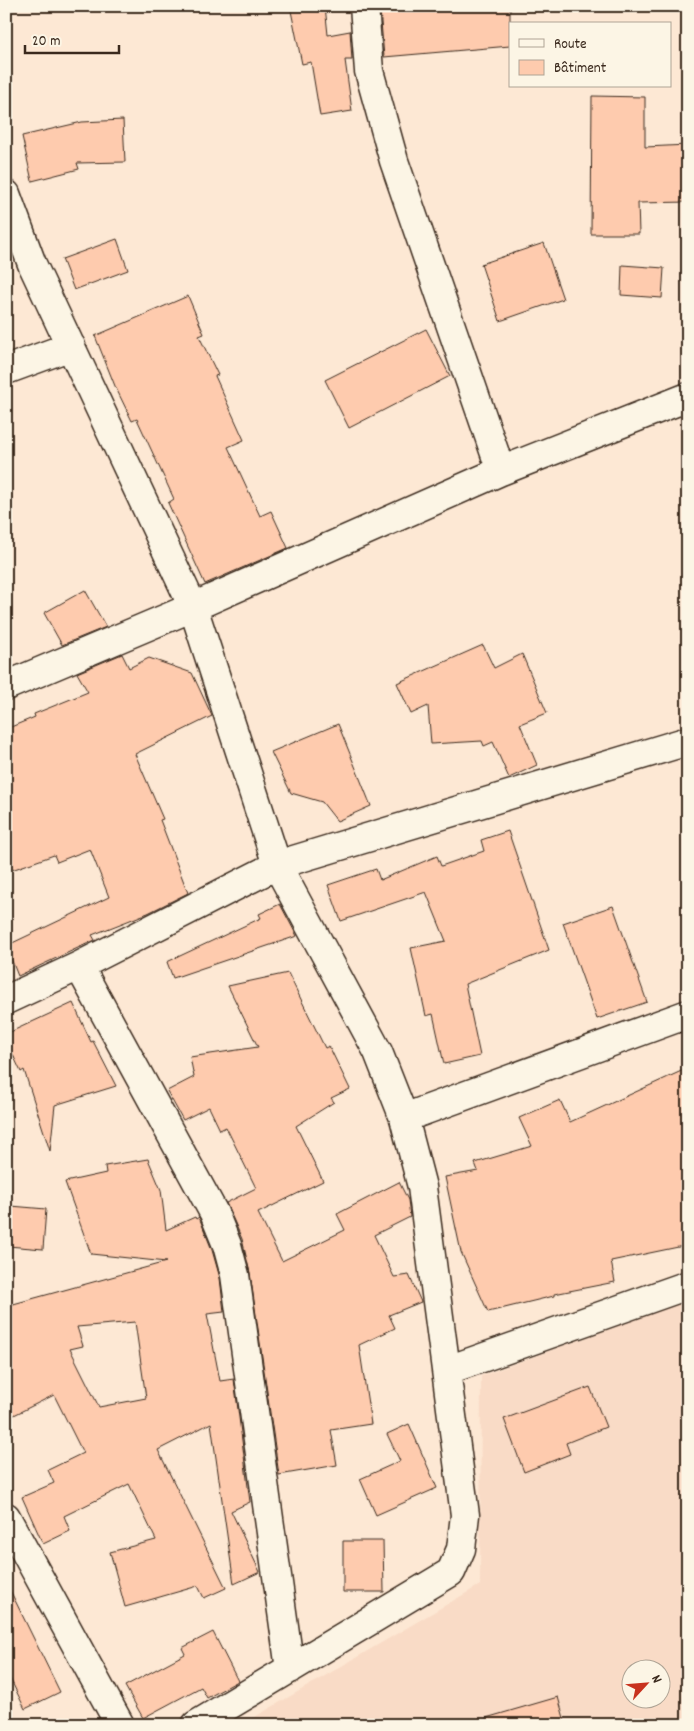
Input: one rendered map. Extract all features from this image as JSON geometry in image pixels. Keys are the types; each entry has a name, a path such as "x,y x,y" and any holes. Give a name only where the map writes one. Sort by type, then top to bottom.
{"street":[{"path":"364,6 369,71 394,161 501,471"},
{"path":"6,194 32,264 193,607 277,865 378,1052 404,1118 422,1187 448,1370 465,1515 461,1549 452,1572 196,1725"},
{"path":"6,370 71,346"},
{"path":"6,686 193,607 501,471 688,397"},
{"path":"6,1000 79,966 277,865 688,740"},
{"path":"79,966 214,1213 236,1274 290,1669"},
{"path":"404,1118 688,1014"},
{"path":"448,1370 688,1285"},
{"path":"6,1517 120,1725"}],"shaded area":[{"path":"688,1300 688,1725 241,1725 480,1585 481,1376"}],"building":[{"path":"290,6 325,6 328,35 350,31 352,60 345,60 352,111 320,116 311,62 302,64"},
{"path":"418,6 510,6 509,46 384,57 380,10"},
{"path":"592,96 645,97 645,147 688,145 688,202 638,203 639,234 591,234"},
{"path":"123,120 125,162 77,163 79,169 32,181 22,136 82,122"},
{"path":"117,239 128,270 74,290 62,259"},
{"path":"544,243 563,299 500,321 481,264"},
{"path":"622,265 664,268 662,298 621,295"},
{"path":"188,296 204,334 199,336 218,375 215,376 244,440 228,447 260,516 271,511 288,548 205,584 168,503 174,499 137,419 132,421 115,386 95,336"},
{"path":"426,329 450,376 349,428 325,380"},
{"path":"85,590 106,627 62,645 44,613"},
{"path":"483,645 494,668 522,654 547,713 520,724 537,765 509,778 493,742 484,746 482,741 431,744 428,706 411,714 397,683"},
{"path":"122,654 129,668 149,658 192,673 212,716 135,754 163,819 160,820 188,893 148,913 92,935 95,940 18,976 6,946 109,897 90,849 57,862 54,855 6,872 6,729 35,717 34,714 88,692 77,673"},
{"path":"338,724 371,806 337,821 322,802 291,793 271,752"},
{"path":"508,831 549,950 465,984 480,1056 444,1064 433,1014 426,1016 411,948 446,941 426,892 341,921 328,885 376,869 380,880 437,856 441,866 484,851 481,840"},
{"path":"280,904 297,936 173,978 167,962 261,918 259,914"},
{"path":"613,906 647,1002 597,1019 563,923"},
{"path":"288,973 325,1048 329,1046 350,1089 331,1098 334,1102 296,1126 323,1181 258,1213 282,1261 345,1230 337,1214 399,1182 408,1200 410,1217 374,1235 394,1277 409,1275 421,1302 389,1315 395,1328 359,1345 371,1424 331,1430 337,1465 279,1475 250,1273 242,1239 226,1203 256,1188 226,1127 220,1130 209,1107 183,1120 167,1091 194,1077 190,1057 258,1047 228,986"},
{"path":"73,1003 91,1042 93,1041 116,1086 55,1105 50,1151 24,1070 21,1072 6,1040 6,1034"},
{"path":"688,1068 688,1245 611,1261 615,1282 554,1294 554,1296 488,1312 461,1252 445,1177 478,1171 475,1163 532,1146 519,1118 560,1100 570,1122"},
{"path":"148,1159 161,1190 166,1230 199,1217 212,1250 220,1278 224,1312 207,1314 220,1381 234,1379 250,1502 231,1511 260,1572 234,1584 211,1423 158,1450 226,1588 204,1598 198,1586 125,1607 110,1552 156,1540 129,1484 64,1516 70,1531 43,1544 22,1497 54,1483 48,1470 83,1453 54,1395 6,1419 6,1306 166,1262 91,1254 65,1182 106,1173 105,1166","holes":["135,1322 146,1398 99,1407 70,1349 83,1346 77,1327"]},
{"path":"11,1206 46,1209 43,1249 8,1246"},
{"path":"590,1387 606,1427 566,1443 570,1454 524,1472 504,1419"},
{"path":"409,1424 437,1488 376,1515 360,1479 400,1461 387,1434"},
{"path":"343,1541 383,1541 384,1592 343,1592"},
{"path":"6,1582 60,1692 25,1709 6,1670"},
{"path":"213,1632 238,1681 207,1698 201,1687 143,1718 125,1686 185,1654 182,1648"},
{"path":"558,1697 566,1725 487,1725 486,1718"}]}
